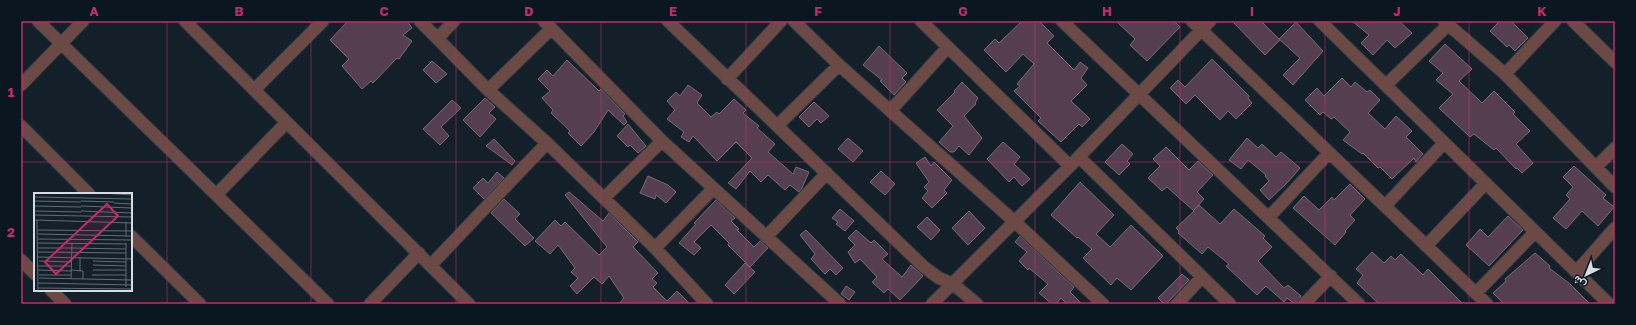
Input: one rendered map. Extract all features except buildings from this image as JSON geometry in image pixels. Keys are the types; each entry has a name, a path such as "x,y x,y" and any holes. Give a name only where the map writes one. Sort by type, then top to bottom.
{"street":[{"path":"38,21 60,44 217,194 328,304"},
{"path":"21,85 83,21"},
{"path":"185,21 286,123 431,265 464,302"},
{"path":"254,90 323,21"},
{"path":"420,21 488,90 547,143 655,248 703,303"},
{"path":"438,38 454,21"},
{"path":"668,21 727,79 778,125 924,267 939,278 953,284 977,304"},
{"path":"727,79 781,21"},
{"path":"794,21 838,65 891,110 1103,304"},
{"path":"922,21 948,47 1230,304"},
{"path":"1062,21 1359,304"},
{"path":"1192,21 1487,304"},
{"path":"932,304 1015,222 1210,21"},
{"path":"1320,21 1609,304"},
{"path":"1505,74 1555,21"},
{"path":"1573,21 1615,62"},
{"path":"1386,85 1446,23 1505,74 1615,187"},
{"path":"488,90 548,25 662,141 840,304"},
{"path":"891,110 948,47"},
{"path":"778,125 838,65"},
{"path":"217,194 286,123"},
{"path":"21,126 88,193"},
{"path":"604,198 662,141"},
{"path":"1385,206 1444,142"},
{"path":"431,265 547,143"},
{"path":"1596,167 1615,148"},
{"path":"1269,217 1329,153"},
{"path":"766,237 827,173"},
{"path":"1426,246 1486,183"},
{"path":"655,248 713,189"},
{"path":"1576,272 1615,228"},
{"path":"1476,293 1535,232"},
{"path":"132,237 200,304"},
{"path":"370,304 419,253"},
{"path":"21,260 34,273"},
{"path":"1304,304 1331,276"},
{"path":"1177,304 1202,277"},
{"path":"52,291 65,304"}]}
